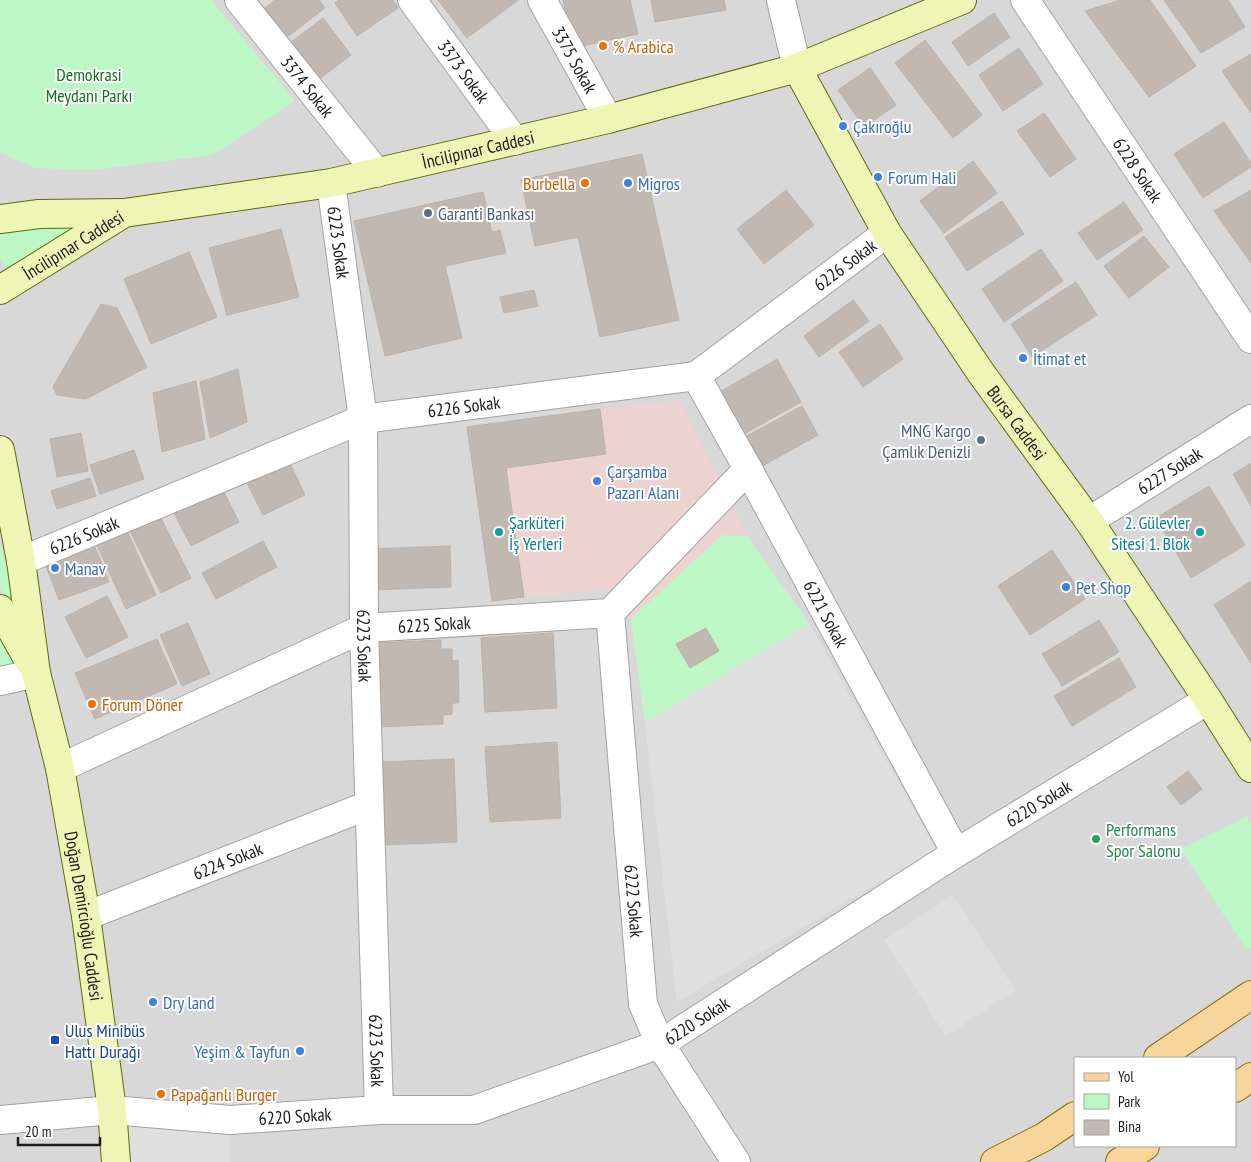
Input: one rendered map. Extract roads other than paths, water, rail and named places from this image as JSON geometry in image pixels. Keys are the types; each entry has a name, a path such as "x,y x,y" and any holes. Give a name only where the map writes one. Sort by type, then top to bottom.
{"main road":[{"name":"İncilipınar Caddesi","path":"0,290 124,213 331,183 608,119 797,68 962,0"},
{"name":"Bursa Caddesi","path":"797,68 887,233 980,373 1089,521 1251,768"},
{"path":"0,219 39,214 124,213"},
{"name":"Doğan Demircioğlu Caddesi","path":"0,450 21,561 36,673 60,768 86,916 112,1110 116,1162"},
{"name":"Doğan Demircioğlu Caddesi","path":"0,609 36,673"},
{"path":"1159,1057 1251,995"},
{"path":"1236,1087 1251,1077"},
{"path":"995,1162 1044,1137 1074,1117"},
{"path":"1120,1162 1143,1147"}],"street":[{"name":"3373 Sokak","path":"412,0 515,140"},
{"name":"3375 Sokak","path":"542,0 608,119"},
{"path":"781,0 797,68"},
{"name":"6228 Sokak","path":"1025,0 1251,339"},
{"name":"3374 Sokak","path":"248,3 377,173"},
{"name":"6223 Sokak","path":"331,183 363,419 364,628 379,1110"},
{"name":"6226 Sokak","path":"21,561 363,419 696,376 887,233"},
{"name":"6221 Sokak","path":"696,376 956,853"},
{"name":"6227 Sokak","path":"1089,521 1251,419"},
{"path":"610,613 748,469"},
{"name":"6225 Sokak","path":"60,768 364,628 610,613"},
{"name":"6222 Sokak","path":"610,613 643,1004 660,1044 736,1162"},
{"path":"0,681 36,673"},
{"name":"6220 Sokak","path":"0,1120 112,1110 230,1120 379,1110 474,1110 660,1044 956,853 1208,700"},
{"name":"6224 Sokak","path":"86,916 369,804"}],"place":[{"name":"% Arabica","path":"603,46"},
{"name":"Çakıroğlu","path":"843,126"},
{"name":"Forum Hali","path":"878,177"},
{"name":"Burbella","path":"585,183"},
{"name":"Migros","path":"628,183"},
{"name":"Garanti Bankası","path":"428,213"},
{"name":"İtimat et","path":"1023,358"},
{"name":"MNG Kargo Çamlık Denizli","path":"981,440"},
{"name":"Çarşamba Pazarı Alanı","path":"597,481"},
{"name":"Şarküteri İş Yerleri","path":"499,532"},
{"name":"2. Gülevler Sitesi 1. Blok","path":"1200,532"},
{"name":"Manav","path":"55,568"},
{"name":"Pet Shop","path":"1066,587"},
{"name":"Forum Döner","path":"92,704"},
{"name":"Performans Spor Salonu","path":"1096,839"},
{"name":"Dry land","path":"153,1002"},
{"name":"Ulus Minibüs Hattı Durağı","path":"55,1040"},
{"name":"Yeşim & Tayfun","path":"300,1051"},
{"name":"Papağanlı Burger","path":"161,1094"}],"park label":[{"name":"Demokrasi Meydanı Parkı","path":"89,84"}]}
